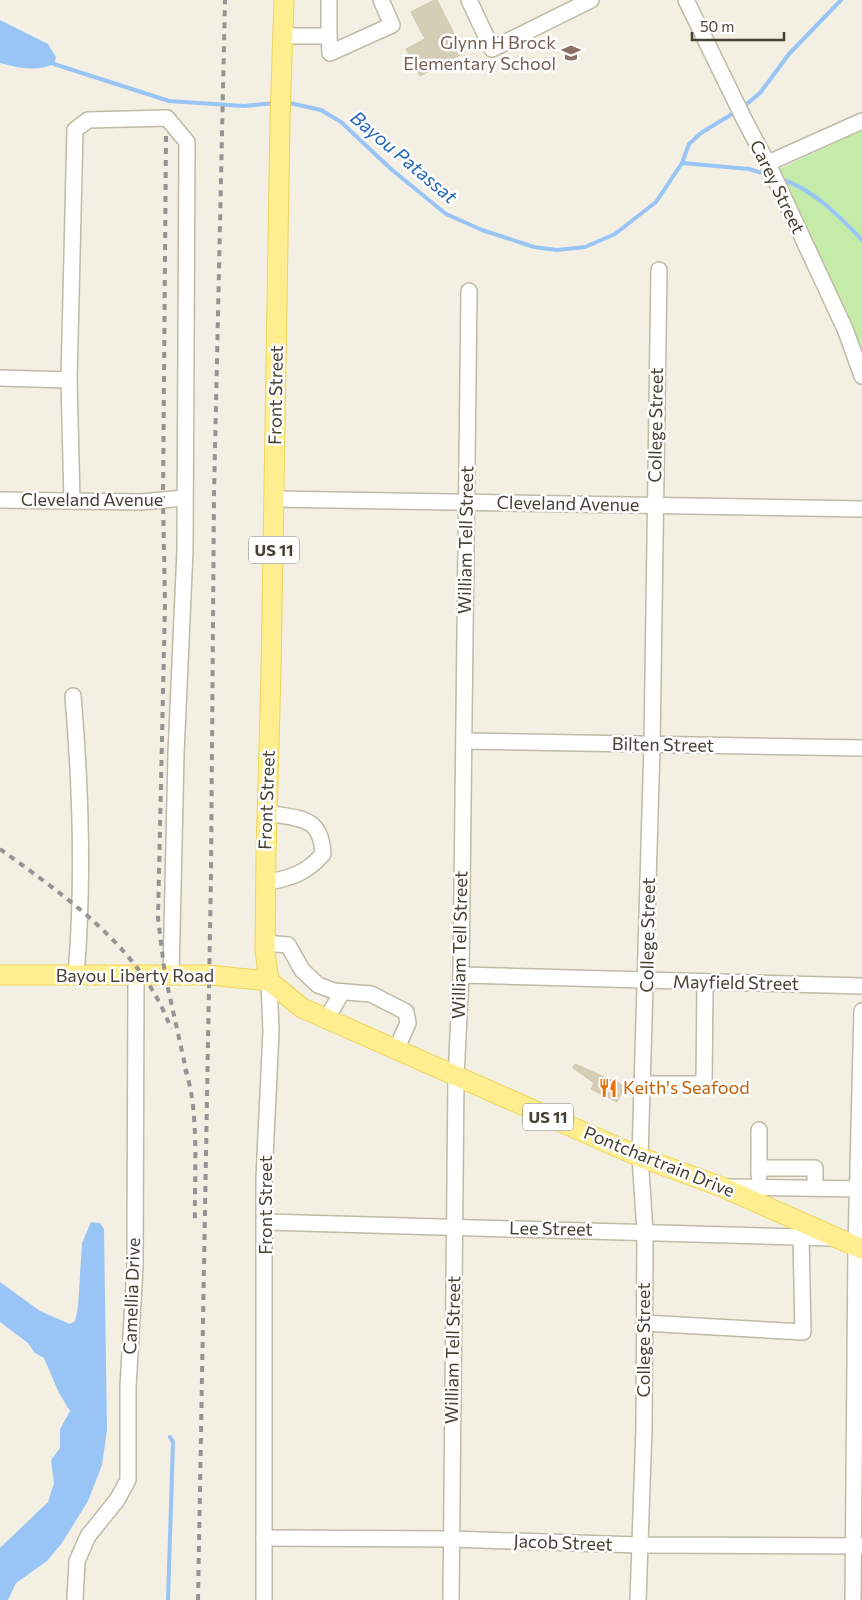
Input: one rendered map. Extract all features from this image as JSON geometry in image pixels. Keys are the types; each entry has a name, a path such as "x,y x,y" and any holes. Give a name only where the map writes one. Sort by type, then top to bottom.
{"main road":[{"name":"Front Street","path":"269,981 265,943 265,883 275,499 280,119 284,0"},
{"name":"Bayou Liberty Road","path":"0,975 209,975 269,981"},
{"name":"Pontchartrain Drive","path":"269,981 302,1008 326,1020 640,1157 722,1187 859,1248"}],"street":[{"path":"329,0 328,36 330,53 392,25 381,0"},
{"path":"469,0 492,49 591,0"},
{"name":"Carey Street","path":"686,0 744,122 768,164 845,329 862,376"},
{"path":"283,36 328,36"},
{"path":"72,501 68,380 75,130 88,120 166,118 187,142 185,550 176,754 171,976"},
{"path":"768,164 862,121"},
{"name":"College Street","path":"638,1600 644,1428 645,1232 640,1157 647,981 652,745 658,270"},
{"name":"William Tell Street","path":"451,1600 456,1077 461,975 469,291"},
{"path":"0,378 68,380"},
{"name":"Cleveland Avenue","path":"0,500 140,502 184,498"},
{"name":"Cleveland Avenue","path":"275,499 862,509"},
{"path":"73,696 81,786 82,908 76,975"},
{"name":"Bilten Street","path":"464,741 862,748"},
{"path":"265,883 294,877 315,864 323,854 322,838 316,827 303,819 267,813"},
{"path":"265,943 286,944 294,959 309,978 318,985 342,992 371,994 406,1012 408,1023 396,1050"},
{"name":"Mayfield Street","path":"461,975 862,986"},
{"name":"Camellia Drive","path":"75,1600 77,1561 88,1536 117,1500 128,1480 128,1387 135,1266 136,976"},
{"name":"Front Street","path":"264,1600 266,1222 264,1178 271,1031 269,981"},
{"path":"644,1084 704,1084 705,983"},
{"path":"326,1020 342,992"},
{"path":"853,1600 858,1546 862,1011"},
{"path":"759,1130 759,1187"},
{"path":"759,1168 814,1168 815,1188"},
{"path":"722,1187 860,1189"},
{"name":"Lee Street","path":"266,1222 836,1238"},
{"path":"644,1323 803,1332 801,1237"},
{"name":"Jacob Street","path":"264,1538 452,1539 639,1545 858,1546"}],"green space":[{"path":"862,130 862,349 777,170"}],"water":[{"path":"0,20 48,44 56,57 54,64 34,69 0,63"},
{"path":"91,1222 100,1223 104,1229 107,1430 102,1465 88,1501 62,1543 47,1561 16,1583 8,1600 0,1600 0,1548 48,1502 54,1483 51,1460 60,1448 60,1429 70,1411 59,1393 44,1358 35,1353 28,1343 0,1322 0,1282 40,1311 70,1324 75,1321 78,1307 82,1243"}],"building":[{"path":"437,0 464,53 420,76 406,49 425,39 411,12"},
{"name":"Keith's Seafood","path":"575,1064 625,1086 617,1102 591,1089 594,1083 573,1068"}],"waterway":[{"path":"743,107 760,93 789,54 841,0"},
{"name":"Bayou Patassat","path":"54,64 169,101 244,106 276,103"},
{"name":"Bayou Patassat","path":"285,102 321,110 341,122 391,169 446,214 482,230 534,247 557,250 585,247 615,234 656,202 682,163 689,144 701,133 737,111"},
{"name":"Bayou Patassat","path":"682,163 749,169 769,175"},
{"name":"Bayou Patassat","path":"781,179 815,196 862,240"},
{"path":"168,1600 173,1442 170,1437"}],"railway":[{"path":"198,1600 211,875 214,494 225,0"},
{"path":"166,136 163,500 165,603 158,918 165,975 187,1074"},
{"path":"0,849 75,906 122,949 141,973 158,1000 171,1029"},
{"path":"185,1069 193,1104 195,1223"}],"place":[{"name":"Glynn H Brock Elementary School","path":"571,53"},
{"name":"Keith's Seafood","path":"608,1088"}]}
